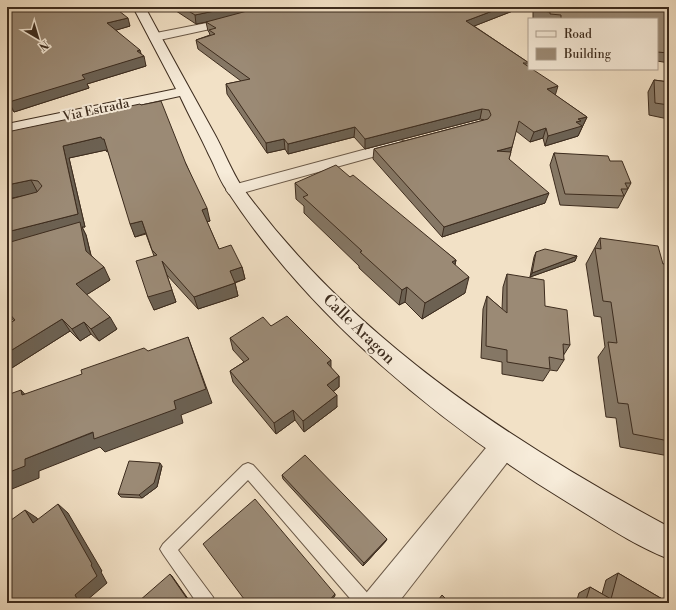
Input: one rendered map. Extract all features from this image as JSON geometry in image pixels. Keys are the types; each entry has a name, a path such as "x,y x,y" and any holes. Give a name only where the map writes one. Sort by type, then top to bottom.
{"street":[{"name":"Calle Aragon","path":"139,7 185,91 235,190 272,240 324,297 399,368 504,446 629,523 669,544"},
{"path":"155,37 224,23 277,7"},
{"name":"Via Estrada","path":"7,129 185,91"},
{"path":"235,190 413,142"},
{"path":"378,603 504,446"}],"lane":[{"path":"207,603 168,548 248,470 365,603"}],"building":[{"path":"7,7 114,7 128,18 107,23 140,50 137,51 144,56 82,75 85,79 9,102 7,99"},
{"path":"182,7 231,7 195,15"},
{"path":"262,7 503,7 466,21 528,62 523,63 528,66 528,70 534,70 558,86 547,89 587,117 578,119 581,121 576,122 582,126 548,136 546,128 534,132 519,121 512,147 497,151 511,152 509,159 549,193 444,227 374,149 488,119 491,115 489,110 482,109 365,139 355,127 288,144 284,139 266,143 226,84 250,79 196,40 215,34 209,30 216,28 206,22"},
{"path":"535,7 669,7 669,53 658,52 658,18 561,18 561,15 535,10"},
{"path":"654,80 669,82 669,105 655,103"},
{"path":"161,101 186,164 207,208 202,210 219,249 231,245 242,267 230,271 235,283 194,297 162,261 172,290 148,297 136,261 157,255 152,250 142,221 130,224 104,139 101,137 63,146 78,214 7,232 7,200 37,192 42,186 38,181 31,180 7,185 7,132 140,104"},
{"path":"554,153 608,156 610,161 622,161 631,183 625,183 628,189 621,189 624,196 565,194"},
{"path":"336,165 350,177 353,175 456,260 452,262 469,277 425,303 407,287 402,290 303,197 308,195 295,183"},
{"path":"80,222 86,251 104,267 76,284 110,317 91,329 84,322 72,329 62,319 7,353 7,325 15,320 7,311 7,243"},
{"path":"600,238 658,246 663,264 669,264 669,441 633,434 628,404 618,403 608,342 617,343 611,302 603,301 595,248 601,249"},
{"path":"545,249 577,256 532,273 536,252"},
{"path":"507,274 544,280 545,306 567,310 570,345 563,344 564,360 549,357 550,369 507,362 507,350 486,346 487,296 507,313"},
{"path":"287,316 331,360 327,363 339,376 327,385 337,395 303,421 293,410 274,423 230,371 249,359 230,338 263,317 271,326"},
{"path":"188,337 206,389 174,401 176,409 94,439 93,432 25,459 25,466 7,473 7,395 21,390 22,395 82,374 81,370 144,348 148,351"},
{"path":"305,455 387,539 364,563 282,475"},
{"path":"129,461 160,463 154,483 139,495 118,494"},
{"path":"255,499 335,594 327,603 247,603 203,544"},
{"path":"58,504 92,564 91,565 97,576 75,595 79,603 7,603 7,523 25,510 33,523"},
{"path":"618,573 669,603 585,603 590,587 611,599"},
{"path":"170,574 190,603 140,603 139,601"},
{"path":"442,595 450,603 436,603"}]}
